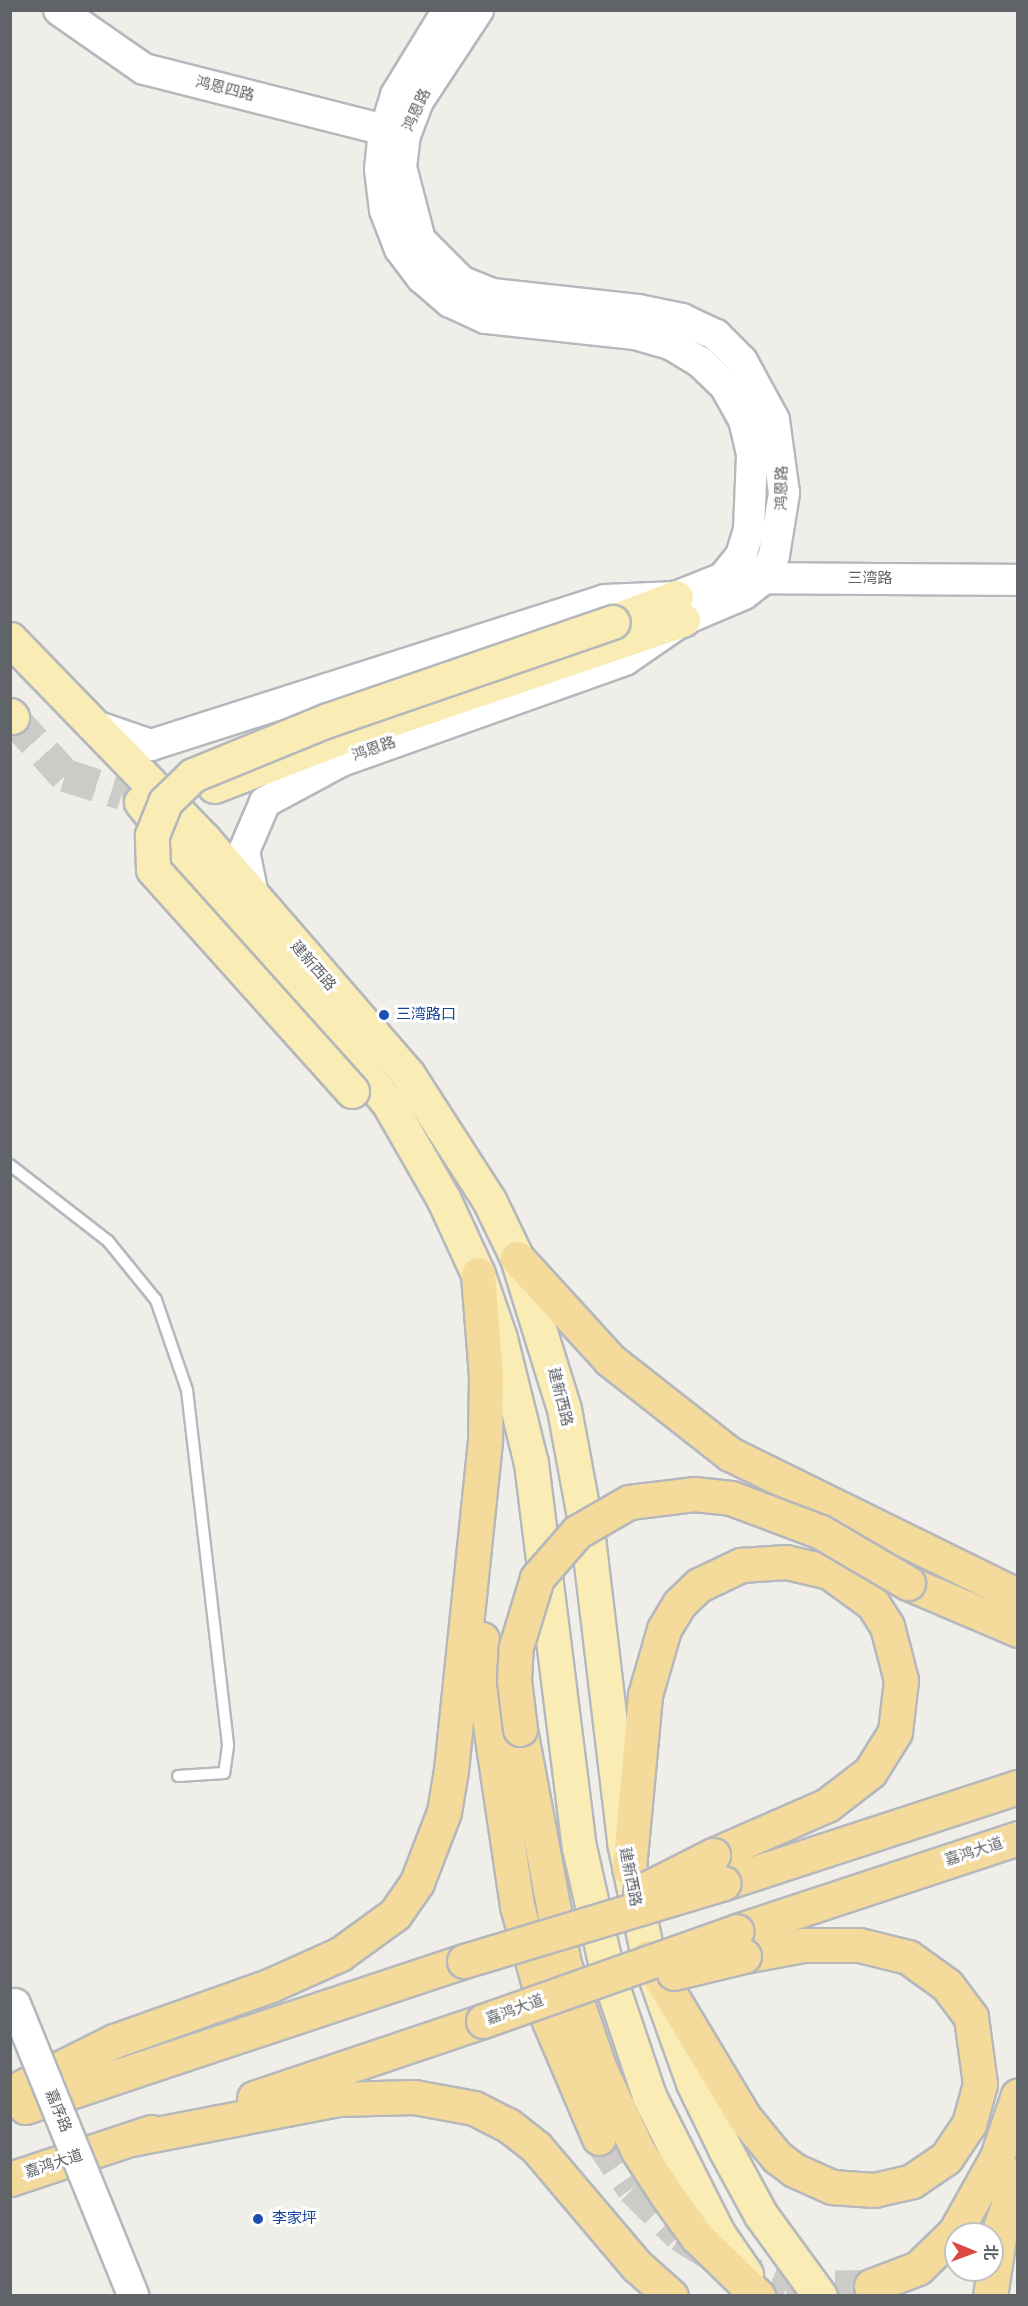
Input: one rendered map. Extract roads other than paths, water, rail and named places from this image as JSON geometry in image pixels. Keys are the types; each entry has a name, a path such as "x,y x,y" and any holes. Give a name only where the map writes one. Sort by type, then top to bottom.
{"highway":[{"path":"517,1258 610,1360 730,1454 1017,1596"},
{"path":"478,1274 486,1376 483,1678 506,1846 549,2021 599,2138"},
{"path":"10,2093 114,2041 308,1970 370,1936 395,1914 417,1882 444,1812 485,1439"},
{"path":"759,2295 697,2237 638,2151 598,2067 564,1964 520,1729 516,1647 537,1578 577,1532 629,1502 694,1494 731,1498 820,1532 908,1583 1017,1630"},
{"path":"628,1868 645,1695 664,1629 679,1604 699,1585 741,1565 786,1562 829,1572 866,1598 887,1626 901,1680 895,1732 870,1772 827,1805 718,1869"},
{"path":"10,2112 464,1961 568,1929 718,1869 1017,1787"},
{"name":"嘉鸿大道","path":"10,2179 483,2021 740,1943 1017,1838"},
{"path":"648,1957 744,2117 777,2157 794,2170 832,2187 874,2190 912,2181 946,2158 969,2124 980,2084 970,2017 948,1985 908,1957 859,1944 803,1946 740,1943"},
{"path":"871,2286 918,2268 955,2232 997,2157 1017,2095"},
{"path":"131,2139 338,2099 414,2097 474,2108 508,2125 536,2147 637,2266 671,2295"},
{"path":"990,2295 1001,2225 1017,2175"}],"main road":[{"name":"鸿恩四路","path":"59,10 144,69 394,134"},
{"name":"鸿恩路","path":"101,728 151,745 605,600 679,608 744,594 763,579 780,528 782,456 774,420 742,360 716,335 682,319 638,310 527,301 462,282 420,240 394,134 396,95 448,10"},
{"name":"鸿恩路","path":"254,900 244,851 266,802 341,761 625,660 679,608 723,578 741,556 753,495 752,454 744,420 725,386 700,362 670,344 635,334 485,318 450,302 422,278 400,249 385,210 380,169 394,134 478,10"},
{"name":"三湾路","path":"723,578 1017,580"},
{"path":"444,1200 352,1091 153,869 152,834 165,802 193,775 317,725 613,622 679,608"},
{"path":"214,786 679,608"},
{"name":"建新西路","path":"10,639 101,728 407,1072 462,1150 517,1258 548,1347 577,1474 628,1868 648,1957 693,2083 725,2149 761,2216 820,2295"},
{"name":"建新西路","path":"10,667 117,774 359,1064 389,1104 444,1200 478,1274 503,1349 531,1463 579,1846 608,1971 649,2096 718,2233 759,2295"},
{"name":"嘉序路","path":"13,1999 133,2295"}],"lane":[{"path":"10,1165 108,1242 156,1299 187,1390 228,1746 224,1773 178,1776"}],"tunnel":[{"path":"12,717 65,775 122,793 174,789"},
{"path":"599,2138 633,2188 680,2235 726,2263 786,2287 871,2286"}],"place":[{"name":"三湾路口","path":"384,1015"},
{"name":"李家坪","path":"258,2219"}]}
